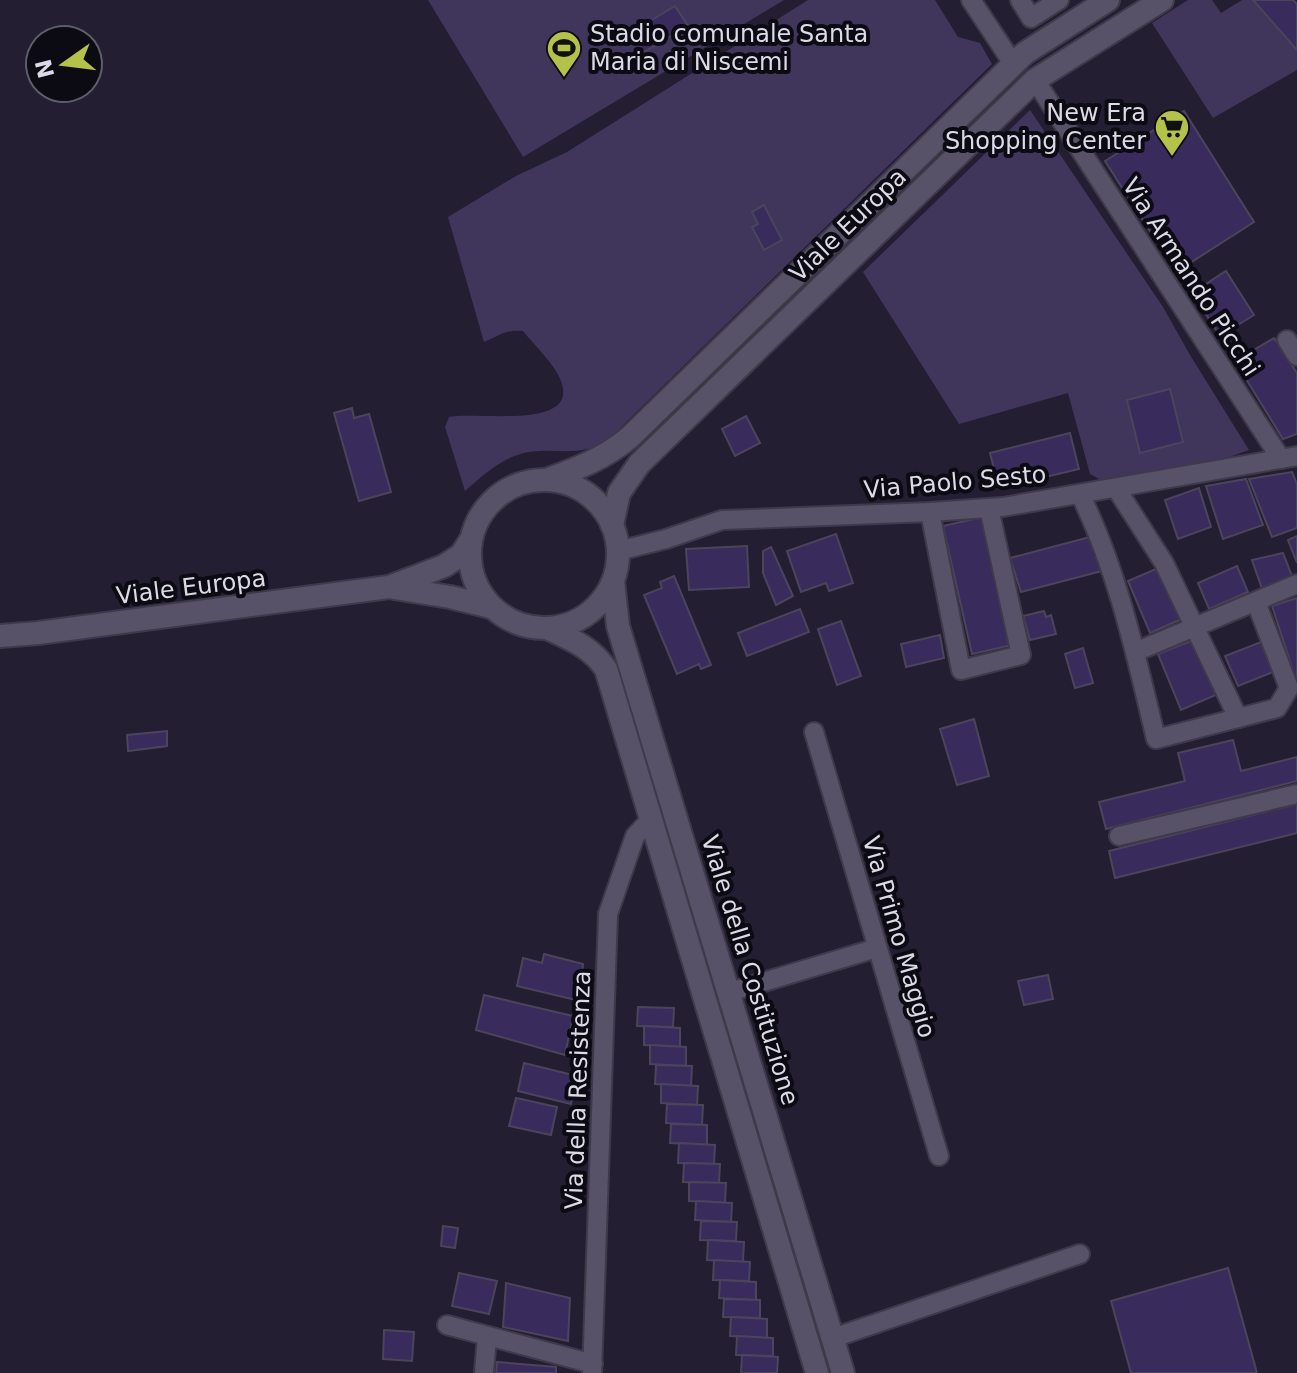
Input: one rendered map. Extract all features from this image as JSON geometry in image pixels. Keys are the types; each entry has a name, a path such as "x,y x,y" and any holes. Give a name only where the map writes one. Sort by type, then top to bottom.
{"street":[{"path":"971,0 1014,65"},
{"path":"1020,0 1031,18 1059,0"},
{"name":"Viale Europa","path":"549,479 593,463 630,437 1025,53 1108,0"},
{"name":"Viale Europa","path":"612,525 619,493 639,464 1035,80 1162,0"},
{"name":"Via Armando Picchi","path":"1035,80 1289,458"},
{"path":"1287,340 1297,356"},
{"name":"Via Paolo Sesto","path":"618,551 722,520 989,508 1289,458"},
{"path":"549,479 569,483 587,493 602,508 612,525 618,551 613,581 606,596 594,609 573,622 549,629 528,627 508,620 482,596 471,570 470,541 477,520 490,502 507,489 527,481 549,479"},
{"path":"1116,488 1164,563 1238,718"},
{"path":"1080,494 1100,535 1135,652 1156,739 1277,708 1289,688 1256,602"},
{"path":"930,512 961,670 1021,655 989,508"},
{"name":"Viale Europa","path":"0,636 53,632 389,587 444,566 461,555 470,541"},
{"name":"Viale della Costituzione","path":"613,581 618,626 843,1373"},
{"path":"1135,652 1297,584"},
{"name":"Viale Europa","path":"389,587 491,607"},
{"name":"Viale della Costituzione","path":"549,629 588,649 606,669 817,1373"},
{"name":"Via Primo Maggio","path":"814,732 939,1156"},
{"path":"1119,836 1297,794"},
{"name":"Via della Resistenza","path":"593,1368 608,914 635,836 650,820"},
{"path":"730,992 877,948"},
{"path":"833,1338 1080,1254"},
{"path":"447,1325 593,1368"},
{"path":"484,1373 487,1336"}],"shaded area":[{"name":"Stadio comunale Santa Maria di Niscemi","path":"428,0 784,0 523,157"},
{"path":"808,0 935,0 958,37 980,43 992,64 610,438 589,449 536,451 515,456 492,468 465,491 445,427 449,417 541,413 555,407 563,397 558,374 523,331 507,332 484,342 448,217 516,176 567,152"},
{"path":"1188,0 1212,0 1221,13 1242,0 1253,0 1297,50 1297,70 1213,118 1152,23"},
{"path":"1030,110 1163,307 1249,450 1218,461 1101,480 1090,474 1068,393 959,424 863,272"}],"building":[{"path":"1253,0 1293,0 1297,4 1297,50"},
{"path":"675,6 688,26 644,52 632,32"},
{"path":"1184,111 1254,222 1176,272 1105,161"},
{"path":"764,205 782,240 764,250 752,227 758,224 752,212"},
{"path":"1226,271 1254,315 1220,336 1192,293"},
{"path":"1274,338 1297,373 1297,434 1283,439 1235,361"},
{"path":"1170,389 1183,442 1140,453 1127,400"},
{"path":"352,408 354,418 369,414 391,492 359,501 334,413"},
{"path":"746,416 760,443 735,456 722,429"},
{"path":"1070,433 1079,469 999,488 990,453"},
{"path":"1292,472 1297,484 1297,528 1272,537 1249,479"},
{"path":"1246,479 1263,525 1223,539 1206,486"},
{"path":"1199,488 1211,527 1178,539 1165,500"},
{"path":"983,517 1012,645 972,654 943,526"},
{"path":"836,534 853,583 829,591 826,583 801,592 787,551"},
{"path":"1297,536 1297,563 1288,540"},
{"path":"1090,537 1102,571 1021,592 1010,558"},
{"path":"747,546 749,587 689,590 686,549"},
{"path":"771,547 793,596 776,605 763,573 763,551"},
{"path":"1283,553 1292,576 1262,589 1252,560"},
{"path":"1237,566 1248,592 1209,609 1198,583"},
{"path":"1158,568 1168,593 1173,591 1184,618 1150,633 1128,581"},
{"path":"674,576 711,665 701,669 699,664 677,674 644,595 662,588 660,582"},
{"path":"1297,598 1297,683 1272,606"},
{"path":"800,609 809,632 747,656 738,633"},
{"path":"1044,611 1046,617 1051,615 1056,634 1030,640 1023,616"},
{"path":"841,621 861,676 837,685 818,629"},
{"path":"940,635 944,658 906,667 901,644"},
{"path":"1196,639 1218,694 1181,710 1158,654"},
{"path":"1261,642 1273,672 1238,686 1225,656"},
{"path":"1083,648 1093,683 1075,688 1065,654"},
{"path":"974,719 989,776 957,785 940,729"},
{"path":"167,731 167,746 128,751 127,735"},
{"path":"1233,740 1241,771 1297,757 1297,781 1106,829 1099,802 1185,781 1178,753"},
{"path":"1297,804 1297,833 1115,878 1109,851"},
{"path":"544,954 583,964 580,1001 517,986 523,958 542,963"},
{"path":"1048,975 1053,999 1024,1005 1018,981"},
{"path":"484,995 573,1016 565,1055 476,1030"},
{"path":"638,1007 674,1008 673,1027 637,1026"},
{"path":"644,1026 680,1028 680,1047 644,1045"},
{"path":"650,1045 686,1047 686,1066 650,1064"},
{"path":"524,1063 577,1076 571,1104 518,1091"},
{"path":"656,1065 692,1066 691,1086 655,1084"},
{"path":"661,1084 698,1086 697,1105 661,1103"},
{"path":"516,1098 557,1107 551,1135 509,1126"},
{"path":"667,1104 703,1105 702,1125 666,1123"},
{"path":"671,1124 707,1125 707,1145 670,1143"},
{"path":"679,1143 715,1145 714,1164 678,1163"},
{"path":"684,1163 720,1164 719,1183 683,1182"},
{"path":"689,1182 726,1183 725,1203 689,1201"},
{"path":"696,1201 732,1203 731,1222 695,1220"},
{"path":"701,1221 737,1222 736,1241 700,1240"},
{"path":"443,1226 458,1228 455,1248 441,1246"},
{"path":"708,1240 744,1242 743,1262 707,1260"},
{"path":"714,1260 750,1262 749,1281 713,1280"},
{"path":"1228,1268 1257,1373 1131,1373 1111,1301"},
{"path":"459,1273 497,1281 489,1314 452,1306"},
{"path":"720,1280 756,1282 756,1300 719,1298"},
{"path":"506,1283 570,1298 568,1341 503,1327"},
{"path":"724,1299 760,1300 760,1318 723,1317"},
{"path":"731,1317 767,1319 767,1338 730,1336"},
{"path":"384,1330 414,1332 412,1361 383,1359"},
{"path":"737,1336 773,1338 773,1356 736,1355"},
{"path":"742,1355 778,1357 777,1373 741,1373"},
{"path":"497,1362 556,1367 556,1373 496,1373"}],"place":[{"name":"Stadio comunale Santa Maria di Niscemi","path":"564,79"},
{"name":"New Era Shopping Center","path":"1172,158"}]}
